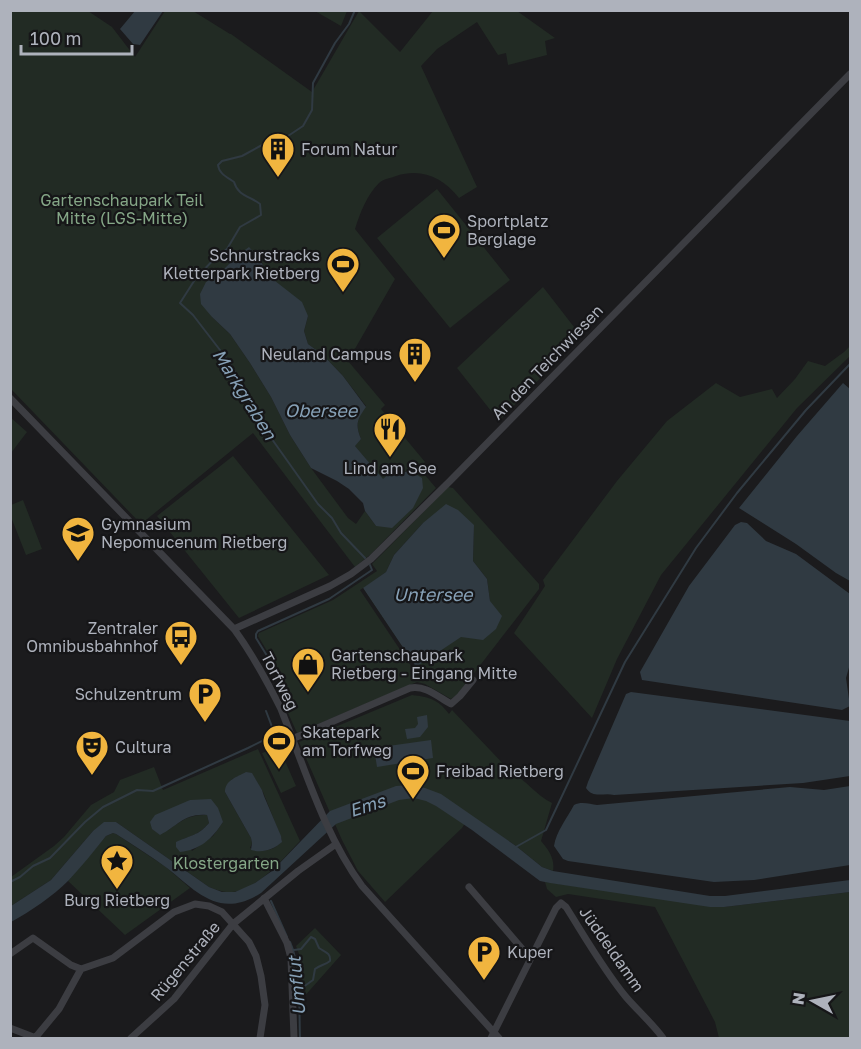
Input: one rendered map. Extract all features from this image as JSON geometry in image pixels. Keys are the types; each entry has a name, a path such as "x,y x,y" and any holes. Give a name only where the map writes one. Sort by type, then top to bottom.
{"street":[{"name":"An den Teichwiesen","path":"234,629 330,586 371,559 850,74"},
{"name":"Torfweg","path":"10,398 234,629 264,676 280,709 332,836 334,846 362,886 494,1037"},
{"path":"292,739 410,688 424,688 451,704 473,680"},
{"name":"Rügenstraße","path":"131,1038 174,999 233,924 298,871 334,846"},
{"path":"469,887 530,958 494,1037"},
{"path":"264,898 291,958 294,1038"},
{"name":"Jüddeldamm","path":"530,958 556,908 561,903 566,907 626,997 663,1038"},
{"path":"10,954 33,938 71,965 81,969 112,958 174,912 195,904 209,906 222,912 249,942 256,956 264,1005 260,1038"},
{"path":"10,1028 35,1038 59,1010 81,969"}],"green space":[{"name":"Gartenschaupark Teil Mitte (LGS-Mitte)","path":"10,11 88,11 112,27 135,57 165,11 193,11 231,34 312,92 359,11 400,52 433,11 517,11 555,38 545,41 547,55 508,65 506,53 498,55 477,22 437,49 421,66 477,187 459,198 446,185 431,176 414,173 396,176 379,183 367,199 359,217 355,229 395,279 348,361 385,405 381,409 425,462 419,468 436,488 371,554 355,567 253,433 141,524 11,389","holes":["238,255 258,257 270,277 308,316 304,331 308,344 323,355 343,376 366,406 358,422 361,439 354,445 383,480 409,470 376,526 365,511 356,524 348,518 290,435 271,397 250,363 230,334 212,317 206,282 220,273"]},
{"path":"315,11 347,11 341,26"},
{"name":"Sportplatz Berglage","path":"437,189 510,280 450,328 377,238"},
{"path":"543,287 581,336 499,421 457,368"},
{"path":"850,346 850,356 797,408 661,575 617,659 592,718 514,633 545,586 543,580 617,481 667,421 716,383 740,397 772,389 777,398 808,361 825,366"},
{"path":"10,417 27,432 11,453 10,453"},
{"path":"233,456 329,575 239,618 157,516"},
{"path":"448,487 453,488 539,584 539,589 458,694 451,699 417,682 297,733 280,695 287,689 284,679 258,636 259,633 333,600 377,571 372,564","holes":["423,523 474,525 473,561 487,579 490,601 363,589 386,572 394,555"]},
{"path":"23,500 42,549 26,555 11,517 11,505"},
{"name":"Freibad Rietberg","path":"412,695 433,700 449,714 452,710 510,771 552,803 541,841 551,855 553,871 542,867 516,846 470,815 462,828 385,902 358,871 299,742"},
{"name":"Skatepark am Torfweg","path":"279,747 296,786 281,793 262,753"},
{"name":"Klostergarten","path":"258,749 300,841 260,880 241,890 226,892 209,887 116,822 93,831 51,880 11,906 11,877 54,846 91,805 114,792 120,780 154,767 163,790","holes":["252,774 263,792 282,840 276,847 268,850 250,848 251,838 225,792 232,780","190,800 223,822 213,836 192,851 183,839 206,826 209,823 207,815 186,819 167,831"]},
{"path":"113,833 166,867 190,888 125,935 68,881 106,836"},
{"path":"545,882 724,907 850,892 850,1038 719,1038 715,1022 655,907 568,894 556,897 547,889"},
{"path":"315,928 341,955 302,999 299,954 296,946"}],"water":[{"path":"135,11 163,11 140,45 133,44 120,29"},
{"name":"Obersee","path":"249,247 270,277 302,302 308,316 304,331 308,344 323,355 343,376 366,407 358,422 361,439 355,446 383,479 391,472 401,474 409,470 422,478 423,488 413,508 392,528 376,526 365,511 363,503 349,489 311,468 250,363 230,334 201,304 200,294 206,282 220,273"},
{"path":"843,383 850,389 850,581 739,508"},
{"name":"Untersee","path":"446,504 458,510 474,525 473,561 487,579 490,601 502,616 496,629 483,640 461,637 416,667 363,588 386,572 394,555 423,523"},
{"path":"741,522 747,523 766,541 796,554 850,594 850,664 846,678 850,706 842,710 642,680 640,672 689,586 735,525"},
{"path":"631,692 850,721 850,776 803,783 614,795 592,793 586,788 588,782 626,694"},
{"path":"427,715 428,727 420,737 407,739 405,729 415,728 418,724 417,717"},
{"path":"431,740 433,758 377,767 374,748"},
{"path":"246,772 252,773 262,790 281,836 282,842 268,850 251,850 251,838 225,792 229,782"},
{"name":"Ems","path":"409,785 441,794 542,867 553,871 710,896 850,880 850,892 710,907 540,881 436,806 414,798 399,800 336,824 261,893 233,904 210,900 113,833 106,836 62,886 11,922 11,906 51,880 93,831 104,822 116,822 209,887 222,892 235,892 255,883 272,871 330,811 396,786"},
{"path":"850,786 850,865 754,880 714,882 568,861 563,859 554,846 559,830 574,805 580,803 597,805 790,787 824,790"},
{"path":"211,799 218,808 223,822 210,838 194,849 180,852 176,847 176,842 194,835 205,827 209,823 207,815 187,818 160,835 152,829 150,822 155,815 190,800"}],"pier":[{"path":"363,588 416,667 413,669 360,590"}],"waterway":[{"name":"Markgraben","path":"355,10 313,83 312,110 303,126 279,142 262,145 242,156 222,161 218,165 222,173 234,182 238,190 260,204 261,215 240,227 227,249 219,254 196,278 180,303 193,315 230,363 269,435 318,504 365,558"},
{"path":"514,848 546,830 625,662 696,548 737,493 806,410 850,364"},
{"name":"Markgraben","path":"284,690 282,680 256,638 258,631 329,599 372,570 370,565"},
{"name":"Markgraben","path":"10,882 33,866 50,858 103,807 137,790 153,791 272,736 274,732 266,711"},
{"name":"Umflut","path":"271,901 287,937"},
{"path":"294,950 301,949 311,937 315,939 319,948 330,956 330,961 315,969 313,980 299,990"},
{"name":"Umflut","path":"290,942 298,976 300,1038"}],"place":[{"name":"Forum Natur","path":"278,178"},
{"name":"Sportplatz Berglage","path":"444,259"},
{"name":"Schnurstracks Kletterpark Rietberg","path":"343,293"},
{"name":"Neuland Campus","path":"415,383"},
{"name":"Lind am See","path":"390,458"},
{"name":"Gymnasium Nepomucenum Rietberg","path":"78,562"},
{"name":"Zentraler Omnibusbahnhof","path":"181,666"},
{"name":"Gartenschaupark Rietberg - Eingang Mitte","path":"308,693"},
{"name":"Schulzentrum","path":"205,723"},
{"name":"Skatepark am Torfweg","path":"279,770"},
{"name":"Cultura","path":"92,776"},
{"name":"Freibad Rietberg","path":"413,800"},
{"name":"Burg Rietberg","path":"117,890"},
{"name":"Kuper","path":"484,981"}]}
